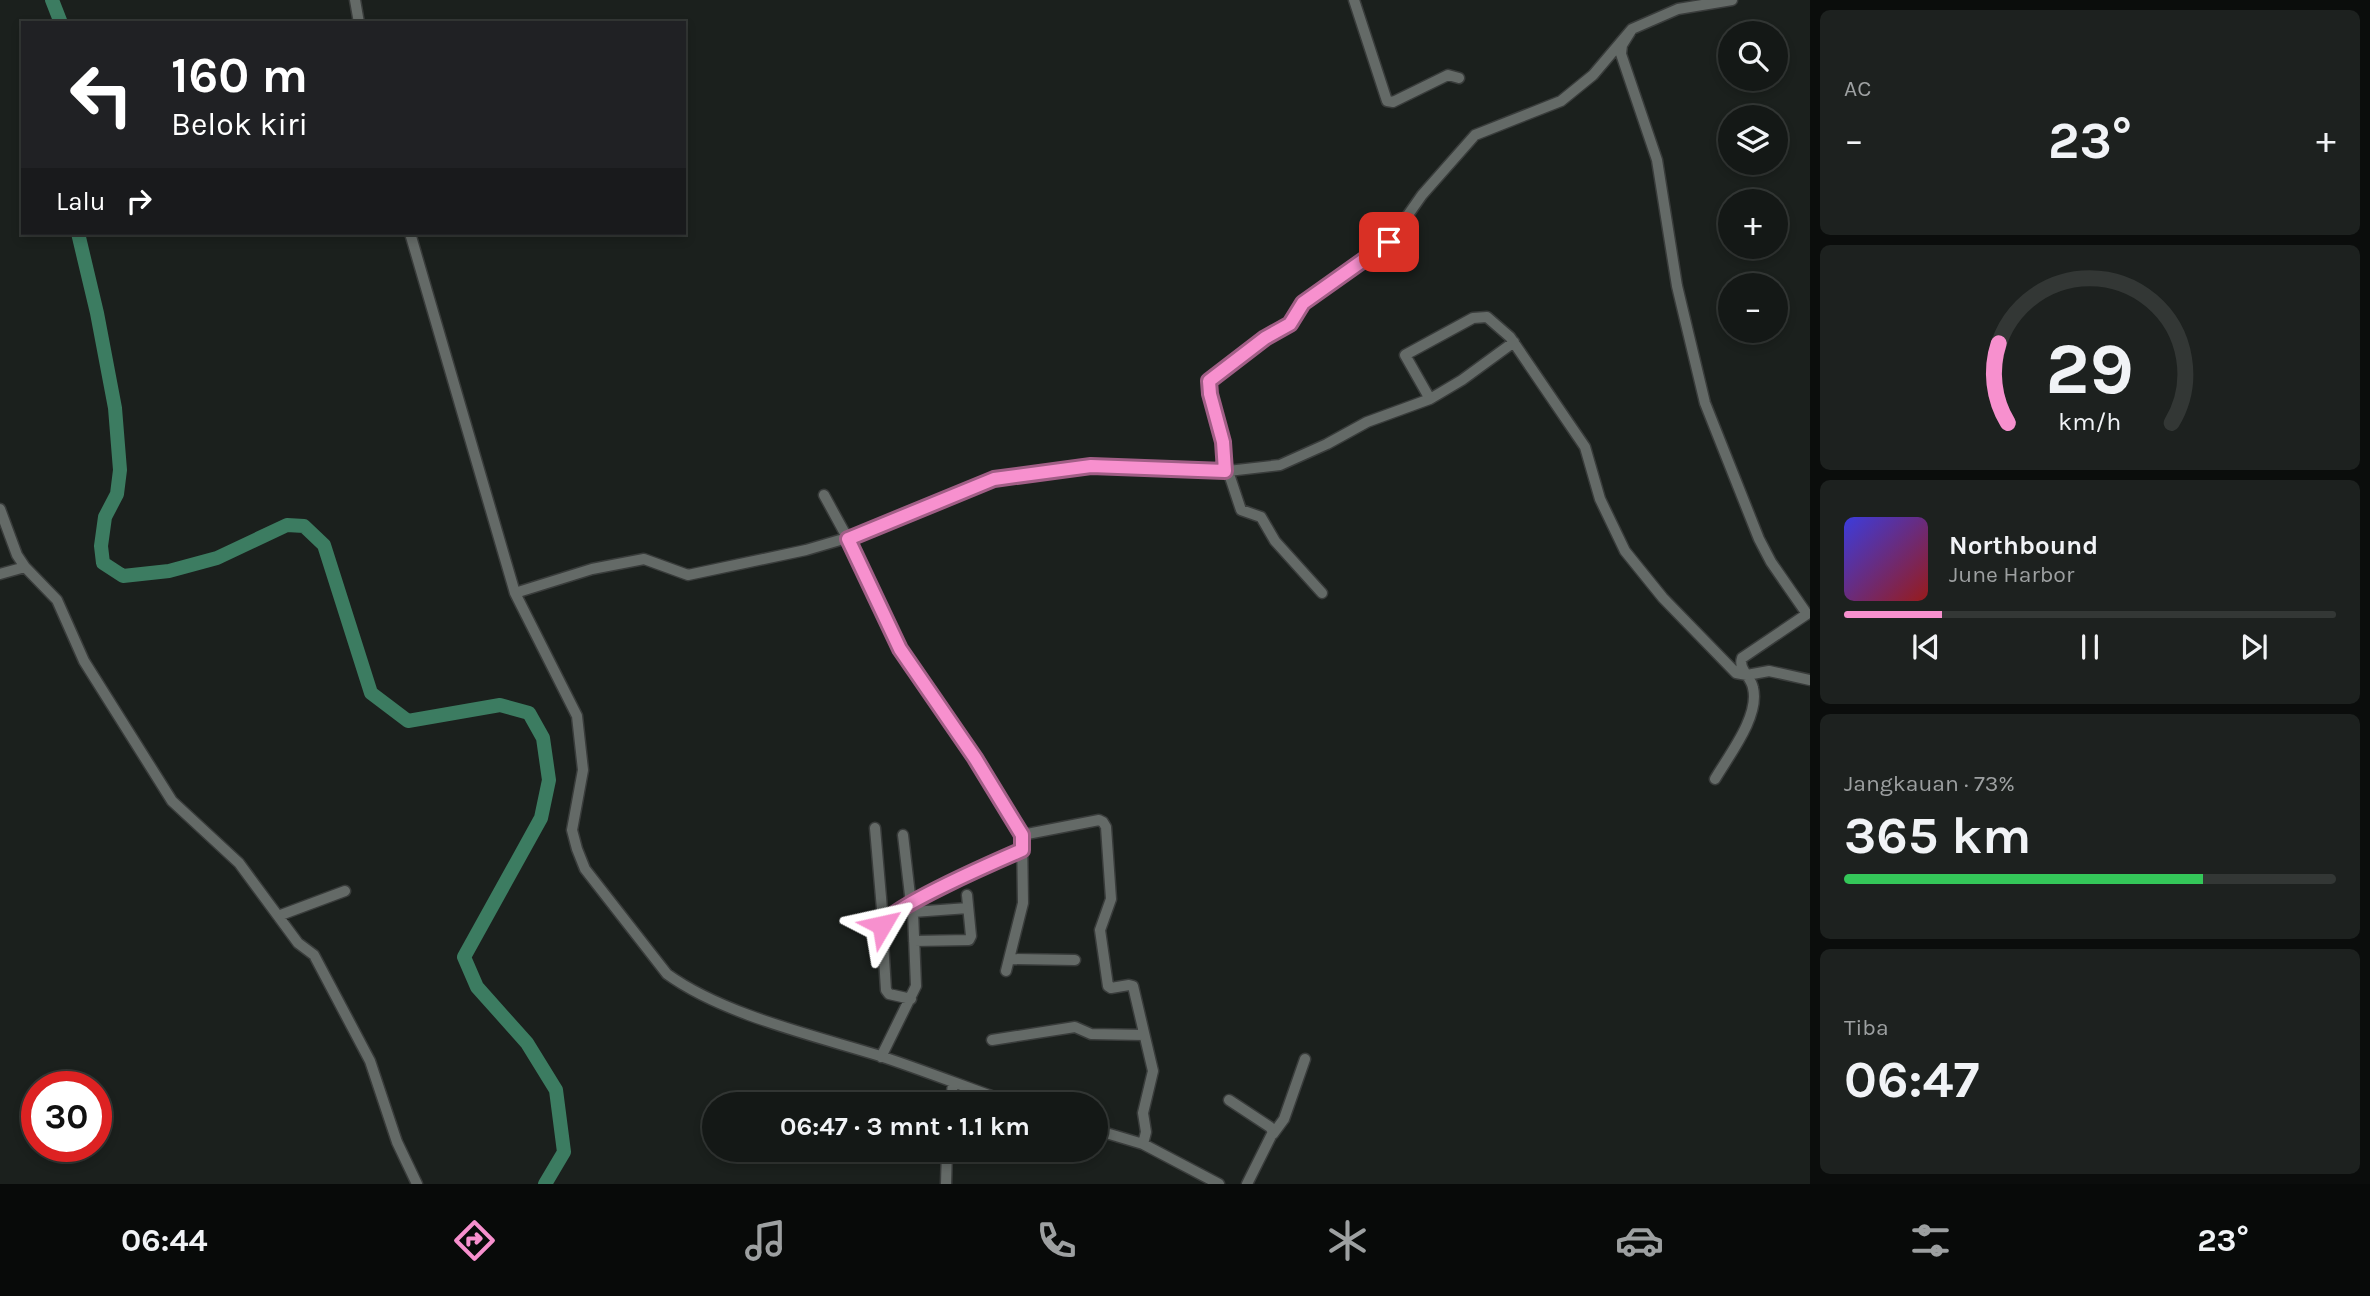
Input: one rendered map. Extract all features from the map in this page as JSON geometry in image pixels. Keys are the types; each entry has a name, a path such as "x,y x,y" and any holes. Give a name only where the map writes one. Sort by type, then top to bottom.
{"street":[{"path":"355,0 359,21"},
{"path":"1354,0 1387,101 1393,102 1448,75 1459,78"},
{"path":"1322,593 1275,541 1263,518 1241,510 1226,471 1223,442 1209,381 1265,338 1290,324 1303,303 1389,242 1422,195 1475,135 1562,102 1593,75 1632,29 1678,9 1732,0"},
{"path":"1632,29 1620,51 1657,160 1675,280 1704,403 1759,539 1771,562 1808,616 1744,656 1740,664 1753,688 1754,705 1749,721 1715,779"},
{"path":"411,235 516,593 578,716 583,769 572,830 585,869 667,974 683,986 755,1017 981,1092"},
{"path":"1430,398 1405,355 1479,317 1491,318 1514,342 1585,447 1600,499 1625,551 1663,598 1736,673 1747,676 1769,671 1810,680"},
{"path":"516,593 565,576 644,559 688,575 807,550 848,539 994,479 1091,466 1226,471 1280,464 1327,444 1367,422 1430,398 1468,376 1514,342"},
{"path":"824,495 900,649 975,758 1022,835 1023,903 1006,971"},
{"path":"0,509 17,555 57,600 84,661 172,801 239,863 298,943 314,955 363,1049 397,1142 417,1184"},
{"path":"0,574 25,567"},
{"path":"1022,835 1099,820 1103,822 1111,899 1100,930 1108,986 1133,986 1153,1071 1143,1113 1146,1132 1143,1144"},
{"path":"875,828 887,991 889,994 911,999"},
{"path":"881,1057 911,999 916,983 913,906 903,835"},
{"path":"883,921 989,863 1022,850"},
{"path":"278,916 345,891"},
{"path":"914,941 969,940 971,936 967,895"},
{"path":"913,906 968,908"},
{"path":"1009,959 1075,960"},
{"path":"992,1040 1075,1027 1091,1034 1144,1035"},
{"path":"1247,1184 1273,1134 1284,1119 1305,1059"},
{"path":"952,1092 953,1082"},
{"path":"1229,1100 1270,1127 1273,1134"},
{"path":"1108,1134 1143,1144 1219,1184"},
{"path":"946,1184 947,1162"}],"waterway":[{"path":"52,0 60,21"},
{"path":"78,235 115,408 120,470 117,494 105,517 101,546 103,563 123,576 169,571 217,558 287,525 304,526 324,545 371,693 408,721 500,705 529,713 543,738 549,780 541,818 464,957 477,987 527,1043 556,1090 564,1152 545,1184"}],"route":[{"path":"882,925 883,921 920,898 989,863 1022,850 1022,835 975,758 900,649 848,539 994,479 1091,466 1225,471 1223,442 1208,387 1209,381 1265,338 1290,324 1303,303 1389,242"}]}
